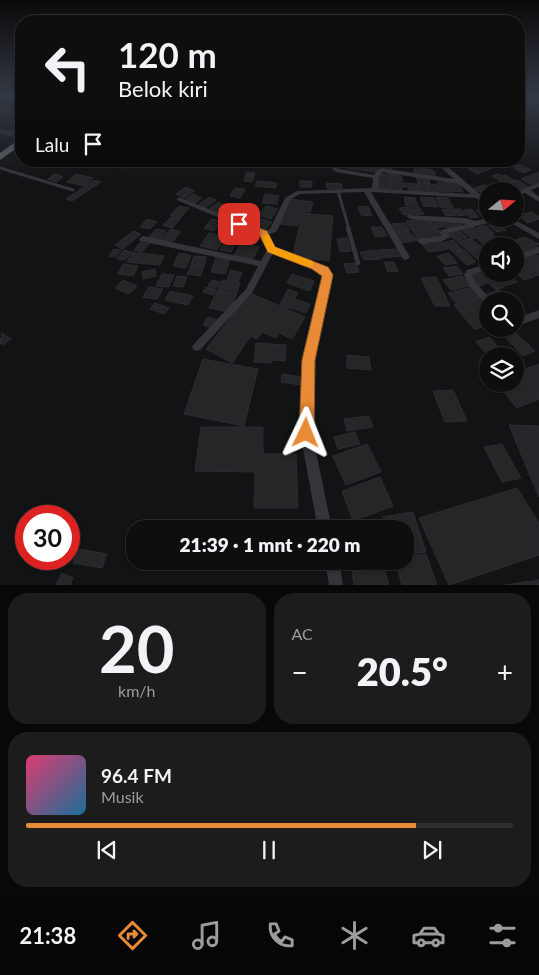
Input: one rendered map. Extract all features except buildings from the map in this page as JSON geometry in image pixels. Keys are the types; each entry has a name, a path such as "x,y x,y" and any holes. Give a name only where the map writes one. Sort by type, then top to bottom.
{"highway":[{"path":"0,157 15,146"},
{"path":"0,163 15,155"}],"street":[{"path":"335,167 338,171 376,177"},
{"path":"444,167 479,198"},
{"path":"375,191 376,177 380,170 461,182"},
{"path":"526,190 539,185"},
{"path":"179,199 264,234 273,231 288,198 295,193 366,190 476,196"},
{"path":"366,190 406,257"},
{"path":"526,190 539,200"},
{"path":"411,217 465,220 475,224"},
{"path":"420,241 443,238 446,237 444,232 479,223"},
{"path":"524,228 539,236"},
{"path":"264,234 271,250 316,266 324,270 328,275 309,360 306,433 323,520"},
{"path":"143,239 168,246 263,264"},
{"path":"197,347 249,291 271,250"},
{"path":"524,256 539,250"},
{"path":"479,270 470,272 468,275 472,284 479,292"},
{"path":"524,320 539,314"},
{"path":"334,570 336,585"}],"lane":[{"path":"0,168 73,190"},
{"path":"338,191 358,263"}],"slow traffic":[{"path":"266,237 271,250 309,264"}],"route":[{"path":"239,224 264,234 271,250 316,266 324,270 328,275 309,360 306,433"}]}
